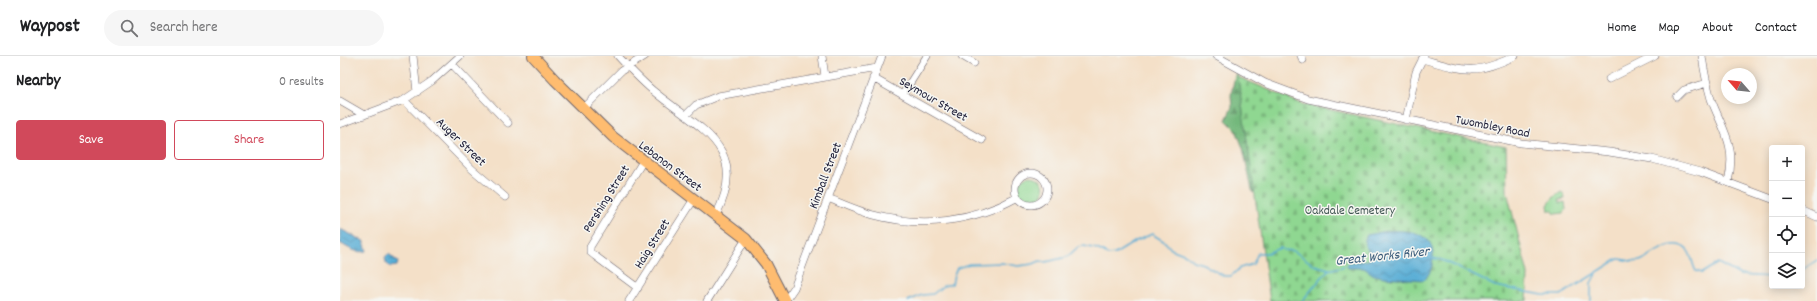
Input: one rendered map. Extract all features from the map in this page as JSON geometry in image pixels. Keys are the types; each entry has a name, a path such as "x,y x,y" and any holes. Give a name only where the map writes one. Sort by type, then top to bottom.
{"highway":[{"name":"Lebanon Street","path":"533,56 583,109 643,161 746,239 766,264 785,301"}],"street":[{"path":"413,56 417,92"},
{"path":"340,124 404,100 417,92 460,56"},
{"path":"618,56 657,94 686,115 710,136 726,162 728,183 724,198 716,215"},
{"path":"583,109 605,86 628,66 645,56"},
{"path":"822,56 825,76"},
{"name":"Kimball Street","path":"785,301 794,288 882,56"},
{"path":"903,94 927,56"},
{"path":"962,56 974,63"},
{"name":"Twombley Road","path":"1216,56 1265,83 1308,99 1527,144 1643,157 1688,168 1769,198"},
{"path":"1406,120 1416,72 1423,58 1458,69 1473,70 1490,67 1515,56"},
{"path":"1609,79 1655,56"},
{"path":"1702,56 1707,83 1730,145 1732,160 1728,182"},
{"path":"452,64 508,123"},
{"path":"686,115 696,105 712,98 825,76 877,68"},
{"name":"Seymour Street","path":"873,78 982,140"},
{"path":"1677,97 1684,90 1707,83"},
{"name":"Auger Street","path":"404,100 472,169 505,197"},
{"path":"340,101 364,115"},
{"name":"Pershing Street","path":"638,288 595,256 590,250 592,240 643,161"},
{"path":"1028,173 1038,175 1046,184 1046,194 1039,204 1027,204 1016,198 1015,186 1017,180 1022,175 1028,173"},
{"path":"828,198 873,215 906,221 928,222 958,219 976,214 1016,198"},
{"name":"Haig Street","path":"629,301 694,199"},
{"path":"1805,211 1817,217"},
{"path":"707,301 746,239"}],"green space":[{"path":"1237,74 1249,93 1258,192 1254,193 1252,190 1243,148 1236,130 1226,120 1232,107 1231,95 1235,75"},
{"name":"Oakdale Cemetery","path":"1238,77 1302,104 1506,147 1507,192 1528,274 1527,301 1270,301"},
{"path":"1031,176 1040,180 1044,189 1040,198 1031,202 1022,198 1018,189 1022,180"},
{"path":"1561,192 1564,194 1565,199 1559,200 1560,203 1565,202 1566,210 1564,213 1555,214 1553,211 1549,211 1548,205 1554,197"}],"water":[{"path":"340,229 364,241 367,251 360,252 349,249 340,243"},
{"path":"1387,231 1403,231 1419,234 1430,242 1433,261 1430,272 1424,280 1384,277 1374,275 1364,268 1348,268 1347,263 1369,260 1371,256 1364,242 1367,235"},
{"path":"389,254 398,262 397,266 390,267 386,263 385,257"}],"waterway":[{"path":"908,301 922,295 933,294 943,286 952,284 957,268 969,264 1002,263 1018,266 1033,264 1040,261 1046,262 1067,257 1078,247 1084,246 1097,249 1108,255 1115,254 1136,241 1152,234 1165,242 1171,249 1186,255 1193,261 1203,264 1224,276 1231,276 1240,268 1253,264 1258,253 1267,253 1280,248 1294,251 1314,265 1329,269"},
{"name":"Great Works River","path":"1432,258 1442,260 1495,286 1543,295 1561,295 1618,259 1635,262 1640,261 1670,245 1683,246 1688,251 1696,271 1702,273 1718,263 1740,275 1769,277"},
{"name":"Great Works River","path":"1805,268 1817,260"},
{"name":"Great Works River","path":"1302,301 1328,270 1349,265"},
{"path":"1591,301 1591,283 1596,274"}]}
